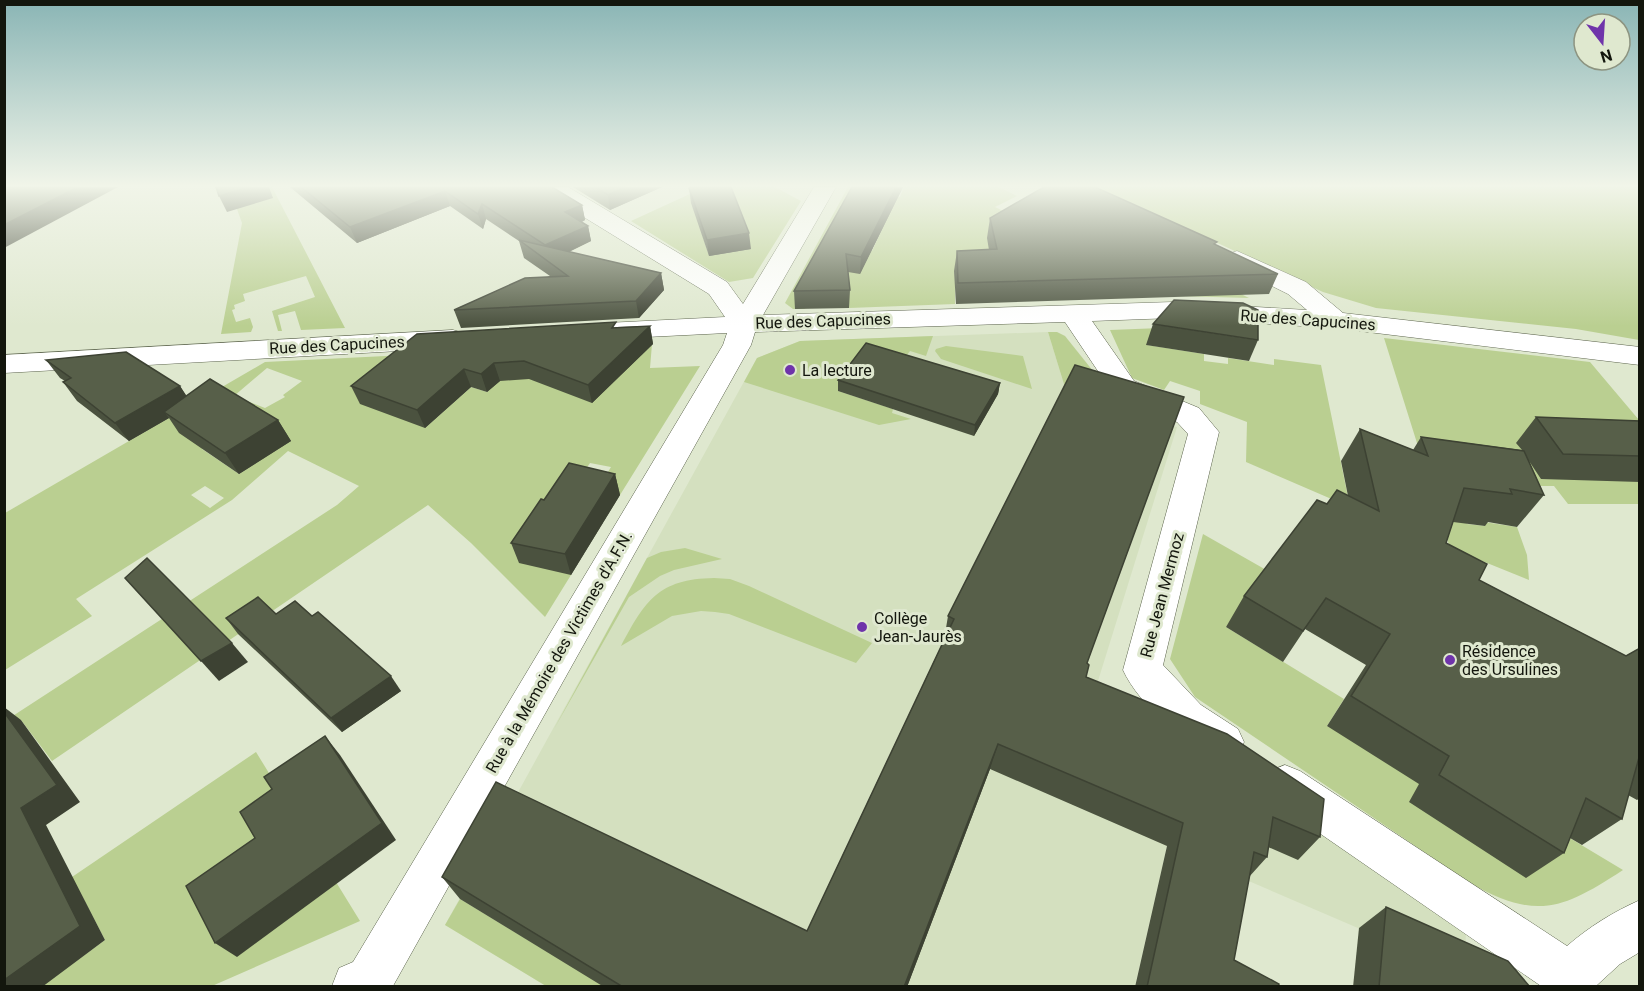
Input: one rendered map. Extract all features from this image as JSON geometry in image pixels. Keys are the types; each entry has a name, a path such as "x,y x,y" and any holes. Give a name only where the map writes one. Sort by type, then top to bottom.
{"street":[{"path":"627,233 718,288 744,324"},
{"name":"Rue à la Mémoire des Victimes d'A.F.N.","path":"369,984 737,345 744,324 798,233"},
{"path":"1216,250 1297,288 1335,320"},
{"name":"Rue des Capucines","path":"585,332 744,324 1173,310 1335,320 1640,356"},
{"name":"Rue Jean Mermoz","path":"1073,313 1124,388 1188,415 1204,432 1142,670 1187,718 1570,982"},
{"name":"Rue des Capucines","path":"4,364 479,337"},
{"path":"1570,982 1603,947 1640,924"}],"shaded area":[{"name":"Collège Jean-Jaurès","path":"1048,332 1067,394 1177,427 1093,697 1203,740 1466,924 1465,974 1167,846 1135,986 546,986 445,925 757,358 800,341"}],"green space":[{"path":"240,233 296,233 345,328 301,330 295,311 278,315 282,331 278,331 272,311 315,297 306,276 243,294 245,301 234,305 235,309 232,310 236,322 250,318 253,327 251,332 221,334"},
{"path":"651,233 702,233 709,256 750,249 707,233 781,233 753,278 729,282"},
{"path":"823,233 849,233 831,244 872,251 880,233 1048,233 1076,247 1199,273 1249,298 1177,296 955,271 955,304 849,308 847,286 804,309 793,309 785,303"},
{"path":"1197,233 1639,233 1639,340 1576,329 1376,308 1323,292"},
{"path":"1161,328 1147,345 1204,354 1204,361 1228,364 1228,358 1274,365 1274,359 1321,365 1350,507 1246,462 1247,422 1200,404 1200,391 1170,381 1164,390 1132,378 1110,330"},
{"path":"1048,332 1057,332 1065,336 1105,386 1067,394"},
{"path":"933,336 926,356 910,351 900,364 838,391 893,409 892,413 911,419 879,425 744,382 757,358 800,341"},
{"path":"1384,338 1590,362 1639,420 1639,504 1568,504 1554,486 1500,486 1465,519 1467,524 1485,526 1484,522 1517,527 1527,555 1529,580 1450,548"},
{"path":"652,344 650,368 700,366 620,495 597,490 611,467 590,463 551,521 571,575 545,617 471,543 428,505 52,761 21,720 5,721 337,505 359,486 288,451 232,500 76,599 92,616 5,670 5,513 265,362 466,352 425,428 471,387 487,392 511,370","holes":["267,368 302,381 283,395 285,397 265,408 234,396","290,441 239,474 202,449","205,486 224,498 210,508 191,495"]},
{"path":"946,346 1023,356 1032,389 941,359 935,351"},
{"path":"1203,534 1268,571 1226,627 1344,699 1327,726 1435,755 1410,802 1548,825 1623,870 1583,894 1549,905 1532,906 1493,895 1470,883 1195,697 1170,659"},
{"path":"685,548 722,559 674,570 660,576 629,597 554,729 647,558 661,552"},
{"path":"695,579 730,579 749,586 872,643 856,663 729,614 701,611 672,616 621,646 646,605 666,588"},
{"path":"256,752 360,921 212,986 42,986 105,940 72,877"},
{"path":"460,899 604,986 546,986 445,925"}],"building":[{"path":"527,233 572,233 545,245"},
{"path":"705,233 748,233 707,240"},
{"path":"826,233 873,233 861,257 846,254 850,290 794,291"},
{"path":"993,233 1198,233 1217,242 1214,244 1278,274 958,283 957,251 997,249"},
{"path":"519,240 661,273 636,301 454,310 525,278 568,276"},
{"path":"1174,300 1243,303 1258,310 1258,340 1153,324"},
{"path":"616,322 612,328 650,326 588,385 524,361 494,363 481,374 464,369 417,410 351,386 417,334"},
{"path":"866,343 1000,383 975,425 838,380"},
{"path":"126,352 180,386 115,423 63,382 71,378 46,360"},
{"path":"1075,365 1184,397 1087,663 1089,665 1086,677 1227,734 1324,799 1320,837 1273,817 1267,857 1254,852 1234,960 1279,984 1278,987 1147,987 1183,823 998,744 904,987 623,987 442,877 496,782 807,931 954,619 948,616"},
{"path":"210,379 278,420 225,453 164,412"},
{"path":"1536,417 1640,421 1640,456 1563,454"},
{"path":"1360,429 1428,456 1421,437 1524,451 1544,495 1510,489 1512,494 1464,488 1446,543 1487,564 1479,580 1626,656 1640,648 1640,754 1622,819 1586,798 1564,853 1439,775 1449,756 1351,696 1390,634 1326,598 1303,631 1244,596 1317,500 1327,504 1337,490 1379,511"},
{"path":"569,463 615,474 565,554 511,543 541,499 544,500"},
{"path":"147,558 232,643 201,661 125,578"},
{"path":"258,597 276,614 295,601 312,616 318,612 391,676 331,718 226,618"},
{"path":"4,712 57,785 21,808 80,926 4,980"},
{"path":"325,736 382,823 215,943 186,886 255,838 240,812 272,789 264,777"},
{"path":"1386,907 1508,961 1530,987 1379,987"}],"place":[{"name":"La lecture","path":"790,370"},
{"name":"Collège Jean-Jaurès","path":"862,627"},
{"name":"Résidence des Ursulines","path":"1450,660"}]}
